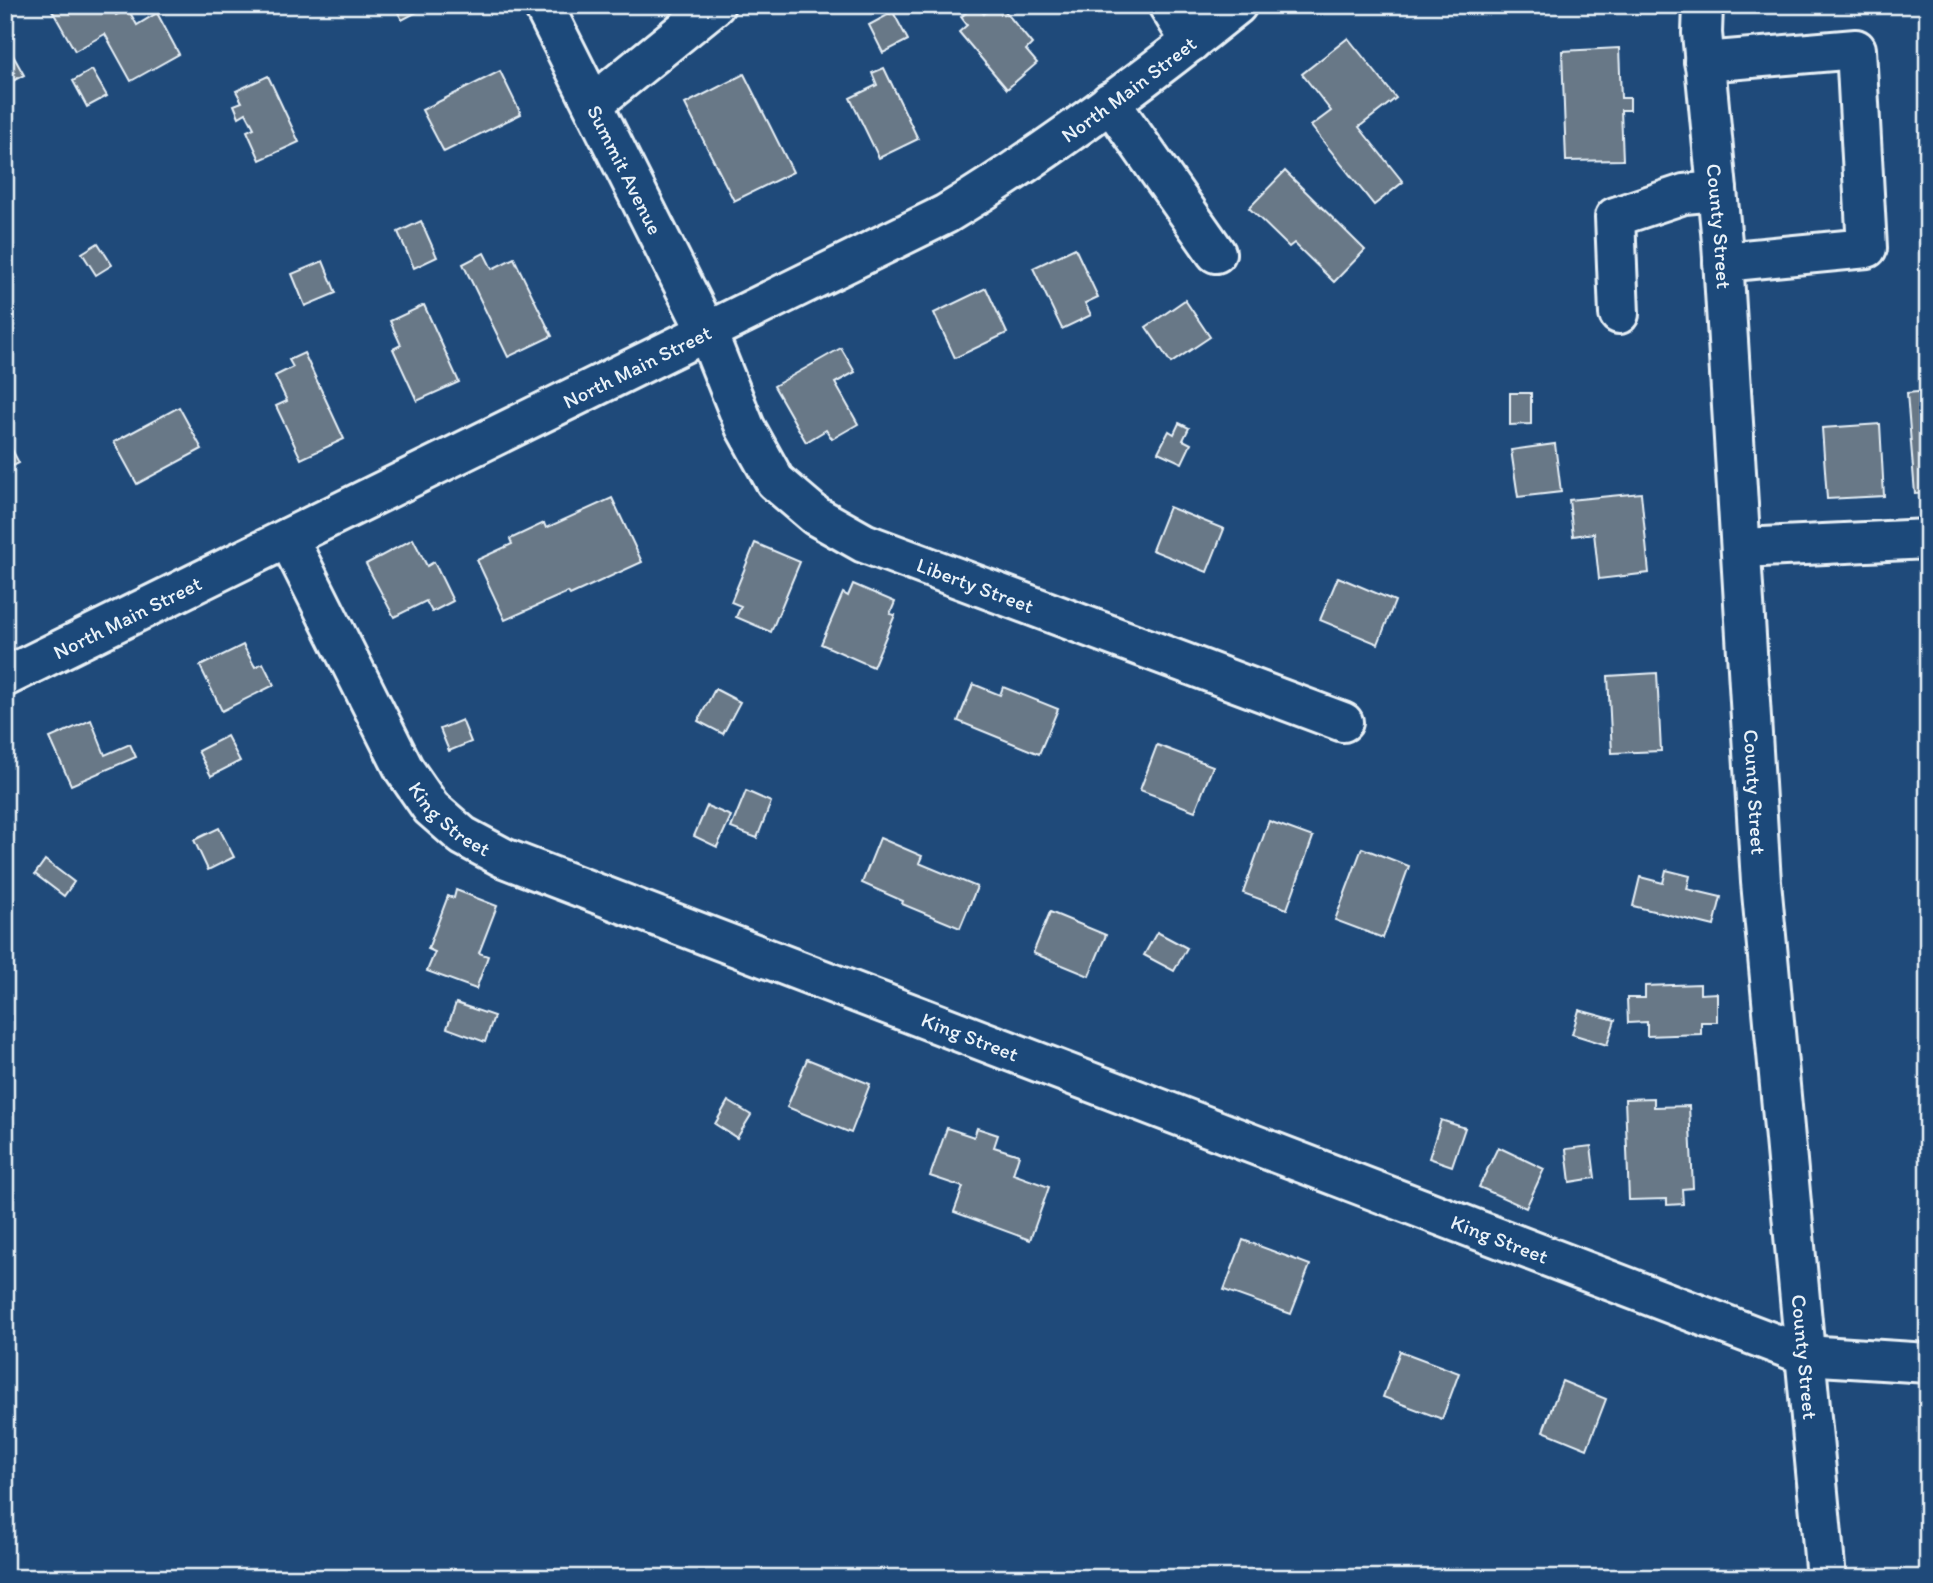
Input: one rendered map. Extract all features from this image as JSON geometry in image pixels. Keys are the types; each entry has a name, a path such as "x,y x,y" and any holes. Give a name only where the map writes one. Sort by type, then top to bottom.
{"street":[{"name":"Summit Avenue","path":"543,5 707,332"},
{"path":"593,104 715,5"},
{"path":"1168,5 1191,42"},
{"name":"North Main Street","path":"5,677 946,214 1004,179 1191,42 1237,5"},
{"name":"County Street","path":"1703,5 1704,62 1723,262 1742,548 1761,882 1826,1578"},
{"path":"1704,62 1856,49 1867,248 1723,262"},
{"path":"1110,102 1216,253"},
{"path":"1619,314 1615,217 1684,194 1717,191"},
{"name":"Liberty Street","path":"707,332 745,427 775,481 817,516 864,543 1343,722"},
{"name":"King Street","path":"288,538 404,769 431,808 463,836 504,858 1805,1355 1928,1363"},
{"path":"1742,548 1928,539"}],"building":[{"path":"49,5 110,5 116,15 128,9 137,25 157,13 179,54 131,81 105,34 75,51"},
{"path":"394,5 430,5 402,20"},
{"path":"975,5 984,14 995,5 1000,5 1032,44 1026,50 1037,63 1007,89 959,32 967,25 961,17"},
{"path":"1920,5 1928,5 1928,91"},
{"path":"893,12 908,40 883,53 869,25"},
{"path":"1348,38 1396,98 1359,127 1403,182 1374,205 1311,126 1331,111 1302,74"},
{"path":"5,41 24,75 5,85"},
{"path":"1619,48 1621,98 1630,98 1630,110 1621,110 1623,160 1566,161 1562,51"},
{"path":"884,68 918,139 879,158 850,98 877,85 872,73"},
{"path":"92,70 107,96 87,107 73,81"},
{"path":"500,71 521,114 444,152 422,110"},
{"path":"744,74 793,172 734,201 685,104"},
{"path":"268,76 299,142 260,160 247,131 254,128 246,113 239,117 234,105 242,102 236,91"},
{"path":"1285,171 1365,250 1334,282 1294,243 1289,247 1249,208"},
{"path":"421,221 437,257 414,268 398,232"},
{"path":"98,243 112,265 96,275 82,253"},
{"path":"1075,248 1098,297 1085,303 1091,315 1062,329 1033,268"},
{"path":"484,253 492,269 514,258 552,336 508,357 463,264"},
{"path":"323,261 336,293 305,306 292,274"},
{"path":"986,288 1007,333 955,358 934,313"},
{"path":"1185,300 1210,337 1171,363 1146,327"},
{"path":"424,305 459,382 417,401 393,349 401,345 390,321"},
{"path":"841,348 855,372 835,383 858,424 832,439 826,430 806,442 774,386"},
{"path":"304,353 344,439 301,459 276,406 287,401 275,376 293,367 289,360"},
{"path":"1928,391 1928,493 1915,494 1907,393"},
{"path":"1510,393 1531,393 1531,424 1510,425"},
{"path":"179,407 202,449 137,484 114,442"},
{"path":"1179,423 1189,428 1183,440 1191,444 1182,463 1158,452 1169,431 1174,434"},
{"path":"1880,424 1884,496 1827,499 1822,428"},
{"path":"7,440 19,463 5,470 5,441"},
{"path":"1555,444 1561,492 1518,497 1511,450"},
{"path":"1641,493 1649,573 1599,579 1594,533 1573,536 1569,500"},
{"path":"612,498 642,562 570,595 568,592 505,620 477,560 512,544 510,539 544,523 546,528"},
{"path":"1169,507 1224,529 1207,572 1152,550"},
{"path":"413,539 427,566 434,562 453,601 432,612 426,601 394,617 366,564"},
{"path":"755,543 800,562 771,632 736,617 741,606 731,602"},
{"path":"1338,577 1395,601 1378,644 1320,620"},
{"path":"853,584 895,602 890,614 895,615 873,667 821,644 843,593 848,596"},
{"path":"243,645 255,667 263,663 274,685 222,711 200,666"},
{"path":"1657,673 1661,751 1612,753 1608,676"},
{"path":"973,684 1000,695 1003,687 1058,709 1039,754 958,721"},
{"path":"715,689 740,702 723,734 698,721"},
{"path":"91,720 105,755 130,744 136,757 71,785 50,738"},
{"path":"462,720 471,742 449,751 440,729"},
{"path":"227,736 240,761 211,776 198,751"},
{"path":"1157,745 1213,766 1195,811 1140,790"},
{"path":"746,791 771,802 757,838 731,828"},
{"path":"707,806 731,816 717,847 694,836"},
{"path":"1269,821 1313,837 1287,909 1243,893"},
{"path":"219,828 234,857 208,870 194,840"},
{"path":"880,838 922,856 919,863 977,887 960,928 902,904 903,901 862,883"},
{"path":"1362,848 1409,866 1383,938 1335,920"},
{"path":"45,860 74,882 64,896 35,874"},
{"path":"1666,870 1690,876 1687,889 1721,897 1714,926 1633,906 1640,877 1663,883"},
{"path":"456,890 497,906 479,953 488,956 476,989 427,971 435,952 428,949 448,896 454,898"},
{"path":"1050,912 1106,935 1089,976 1033,953"},
{"path":"1157,932 1187,948 1174,971 1144,955"},
{"path":"1700,984 1700,994 1717,993 1717,1022 1701,1022 1701,1034 1647,1036 1647,1022 1628,1023 1627,998 1645,998 1645,986"},
{"path":"456,1003 494,1016 485,1042 447,1028"},
{"path":"1579,1010 1615,1020 1607,1045 1572,1034"},
{"path":"807,1059 870,1084 851,1133 787,1107"},
{"path":"1654,1098 1654,1107 1689,1106 1693,1188 1682,1189 1683,1204 1667,1205 1667,1199 1629,1200 1625,1099"},
{"path":"728,1101 751,1115 737,1138 715,1124"},
{"path":"1441,1120 1465,1128 1452,1166 1429,1158"},
{"path":"947,1128 974,1137 977,1128 998,1135 994,1147 1019,1155 1013,1174 1049,1187 1030,1240 954,1212 963,1187 930,1176"},
{"path":"1591,1146 1595,1178 1570,1182 1566,1149"},
{"path":"1498,1147 1544,1169 1526,1208 1479,1187"},
{"path":"1243,1240 1310,1265 1291,1314 1224,1290"},
{"path":"1400,1351 1459,1373 1442,1419 1383,1397"},
{"path":"1562,1381 1606,1399 1587,1449 1543,1431"}]}
